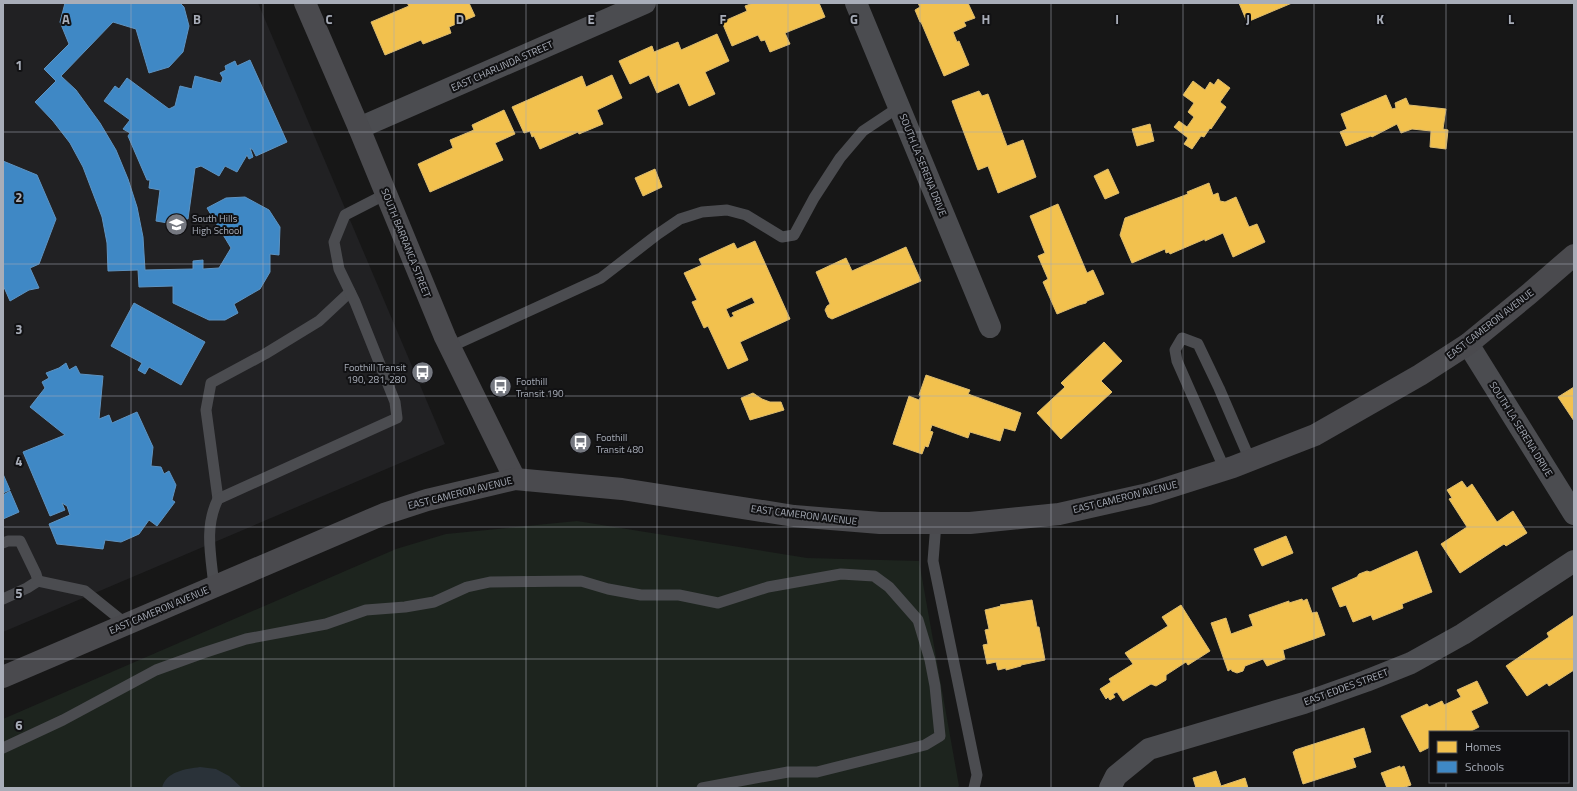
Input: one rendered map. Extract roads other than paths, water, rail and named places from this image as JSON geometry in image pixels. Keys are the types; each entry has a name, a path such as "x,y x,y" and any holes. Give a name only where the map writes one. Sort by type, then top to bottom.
{"main road":[{"name":"SOUTH BARRANCA STREET","path":"305,3 359,128 450,347 515,479"},
{"name":"EAST CAMERON AVENUE","path":"3,677 384,514 427,500 515,479 622,489 794,516 880,523 970,523 1059,514 1148,494 1225,470 1315,435 1420,375 1468,344 1574,255"}],"street":[{"name":"EAST CHARLINDA STREET","path":"359,128 645,3"},
{"name":"SOUTH LA SERENA DRIVE","path":"856,3 990,327"},
{"name":"SOUTH LA SERENA DRIVE","path":"1468,344 1574,514"},
{"name":"EAST EDDES STREET","path":"1110,788 1116,776 1149,749 1304,703 1411,663 1463,634 1574,561"}],"lane":[{"path":"450,347 602,278 658,234 680,220 702,212 727,210 746,215 782,238 794,235 814,198 840,158 863,131 899,107"},
{"path":"218,499 397,418 395,402 350,292 339,269 334,242 345,214 386,194"},
{"path":"214,586 209,531 212,512 218,499 206,410 211,383 265,354 319,321 350,292"},
{"path":"1225,470 1178,361 1175,350 1182,338 1198,344 1250,460"},
{"path":"936,523 933,561 977,775 974,788"},
{"path":"3,543 8,541 20,541 36,574 38,582"},
{"path":"3,748 63,720 156,670 203,653 246,639 326,624 366,610 406,607 434,602 467,587 490,582 581,581 608,589 641,595 679,595 718,603 768,587 841,574 874,576 889,587 918,620 930,660 940,736 925,745 817,772 788,772 702,788"},
{"path":"3,599 38,582 85,591 126,624"}],"place":[{"name":"South Hills High School","path":"177,224"},
{"name":"Foothill Transit 190, 281, 280","path":"422,373"},
{"name":"Foothill Transit 190","path":"500,387"},
{"name":"Foothill Transit 480","path":"581,443"}]}
